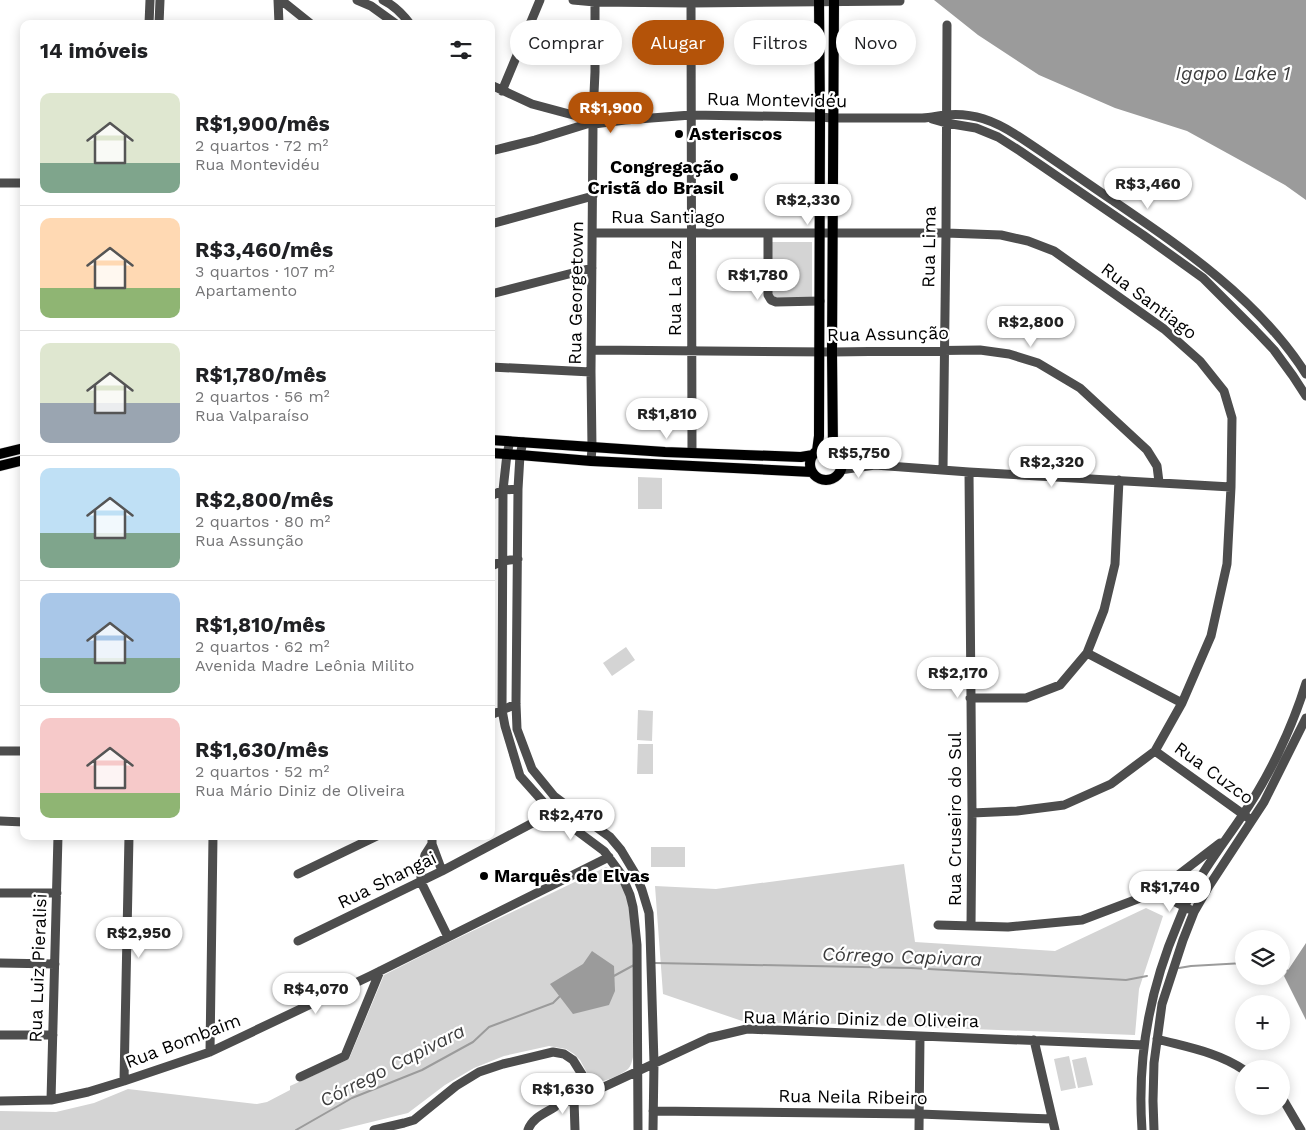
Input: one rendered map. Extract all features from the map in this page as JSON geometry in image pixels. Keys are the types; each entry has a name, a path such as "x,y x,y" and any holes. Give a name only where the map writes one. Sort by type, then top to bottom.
{"main road":[{"path":"812,472 810,463 815,453 819,436 819,1"},
{"path":"495,454 591,461 812,472 820,478 830,479 840,470 841,460 835,451 832,352 834,1"},
{"path":"495,440 592,448 801,457 825,448 835,451"},
{"path":"0,454 20,449"},
{"path":"0,466 20,461"}],"street":[{"path":"149,20 150,0"},
{"path":"159,20 160,0"},
{"path":"279,20 280,0"},
{"path":"280,0 306,20"},
{"path":"357,0 371,6 390,20"},
{"path":"384,0 400,11 407,20"},
{"path":"502,91 540,0"},
{"path":"573,0 691,3 900,2"},
{"name":"Rua Georgetown","path":"591,461 592,120 595,2"},
{"name":"Rua La Paz","path":"691,3 692,453"},
{"name":"Rua Lima","path":"943,470 947,25"},
{"name":"Rua Montevidéu","path":"495,87 532,104 592,120 625,120 691,115 946,119"},
{"path":"976,128 974,122 978,117"},
{"path":"946,119 978,117 1000,124 1192,255 1211,270 1267,324 1297,359 1306,374"},
{"path":"946,119 998,137 1020,150 1203,278 1274,350 1294,376 1306,396"},
{"path":"495,150 535,140 592,120"},
{"path":"0,183 20,183"},
{"path":"495,223 593,196"},
{"path":"1105,209 1112,200"},
{"name":"Rua Santiago","path":"592,233 1001,234 1028,241 1054,252 1164,329 1200,361 1224,391 1232,418 1227,564 1211,636 1182,703 1156,751 1111,784 1064,805 1017,811 972,812"},
{"path":"768,234 768,295 771,300 776,302 820,301"},
{"path":"495,293 592,268"},
{"path":"1237,311 1246,303"},
{"name":"Rua Assunção","path":"592,350 832,352 980,350 1009,354 1038,363 1080,388 1147,450 1157,466 1159,482"},
{"path":"495,367 591,372"},
{"path":"510,441 503,490 502,710 520,776 553,813 597,845 609,857 624,880 633,907 637,932 638,1130"},
{"path":"523,442 520,455 518,489 517,729 532,769 554,796 610,838 621,850 636,875 645,899 649,913 654,1063 653,1130"},
{"path":"835,451 874,465"},
{"path":"840,470 874,465 1231,487"},
{"name":"Rua Cruseiro do Sul","path":"968,472 972,812 971,926"},
{"path":"970,698 1026,698 1060,685 1087,653 1104,610 1115,564 1119,480"},
{"path":"495,494 503,490 518,489"},
{"path":"495,564 518,559"},
{"path":"1087,653 1182,703"},
{"path":"1142,1130 1140,1100 1144,1045 1152,998 1170,940 1201,876 1244,815 1277,754 1294,718 1306,683"},
{"path":"495,713 516,704"},
{"path":"1154,1130 1154,1063 1162,1004 1174,966 1194,912 1209,886 1253,821 1305,721 1294,718"},
{"path":"0,751 20,751"},
{"name":"Rua Cuzco","path":"1156,751 1253,821"},
{"name":"Rua Shangai","path":"298,941 421,882 542,818 570,808"},
{"path":"0,821 20,822"},
{"path":"938,925 1008,927 1082,920 1156,892 1228,837"},
{"name":"Rua Luiz Pieralisi","path":"51,1100 58,840"},
{"path":"124,1081 130,840"},
{"path":"210,1052 213,840"},
{"path":"298,874 369,840"},
{"path":"432,840 442,871"},
{"path":"432,840 421,868 421,882 448,937"},
{"name":"Rua Bombaim","path":"0,1100 51,1100 88,1092 210,1052 380,971 609,857"},
{"path":"624,880 636,875"},
{"path":"1156,892 1194,912"},
{"path":"0,893 57,893"},
{"path":"0,963 55,964"},
{"path":"300,1077 345,1056 380,971"},
{"name":"Rua Mário Diniz de Oliveira","path":"528,1130 535,1119 559,1105 593,1092 709,1038 747,1029 1144,1045"},
{"path":"0,1035 53,1035"},
{"path":"919,1130 920,1036"},
{"path":"1157,1039 1203,1051 1235,1065"},
{"path":"1034,1040 1055,1130"},
{"path":"374,1130 414,1120 456,1086 479,1072 553,1052 564,1054 573,1060 593,1092"},
{"path":"574,1100 575,1130"},
{"name":"Rua Neila Ribeiro","path":"653,1111 919,1114 1052,1119"},
{"path":"1290,1111 1301,1130"}],"shaded area":[{"path":"772,242 812,242 812,299 772,299"},
{"path":"638,477 662,478 662,509 638,509"},
{"path":"626,647 635,660 612,676 603,663"},
{"path":"638,710 653,711 652,741 637,740"},
{"path":"638,744 653,744 653,774 637,774"},
{"path":"651,847 685,847 685,867 651,867"},
{"path":"904,864 915,942 1055,951 1146,908 1163,916 1139,989 1135,1035 813,1023 748,1023 663,994 655,886 716,889"},
{"path":"606,867 618,877 626,893 634,938 633,1057 628,1069 616,1076 600,1082 592,1082 580,1060 574,1054 566,1049 549,1046 504,1056 474,1068 445,1085 408,1113 339,1130 0,1130 0,1111 56,1112 94,1103 128,1089 257,1104 267,1102 290,1090 290,1086 349,1059 384,975"},
{"path":"1069,1056 1076,1088 1061,1091 1054,1059"},
{"path":"1086,1057 1093,1085 1078,1088 1072,1060"}],"water":[{"name":"Igapo Lake 1","path":"934,0 1306,0 1306,200 1285,185 1187,131 1115,108 1039,75 978,35"},
{"path":"1306,943 1306,1020 1288,985 1290,967"},
{"path":"592,951 614,966 615,991 609,1005 573,1014 550,984 583,964"}],"waterway":[{"name":"Córrego Capivara","path":"655,963 911,968 1126,980 1147,976"},
{"name":"Córrego Capivara","path":"1179,968 1235,964"},
{"name":"Córrego Capivara","path":"612,977 634,965"},
{"name":"Córrego Capivara","path":"296,1130 352,1098 422,1070 473,1042 489,1027 553,1003 560,996"}],"place":[{"name":"Asteriscos","path":"679,134"},
{"name":"Congregação Cristã do Brasil","path":"734,177"},
{"name":"Marquês de Elvas","path":"484,876"}]}
